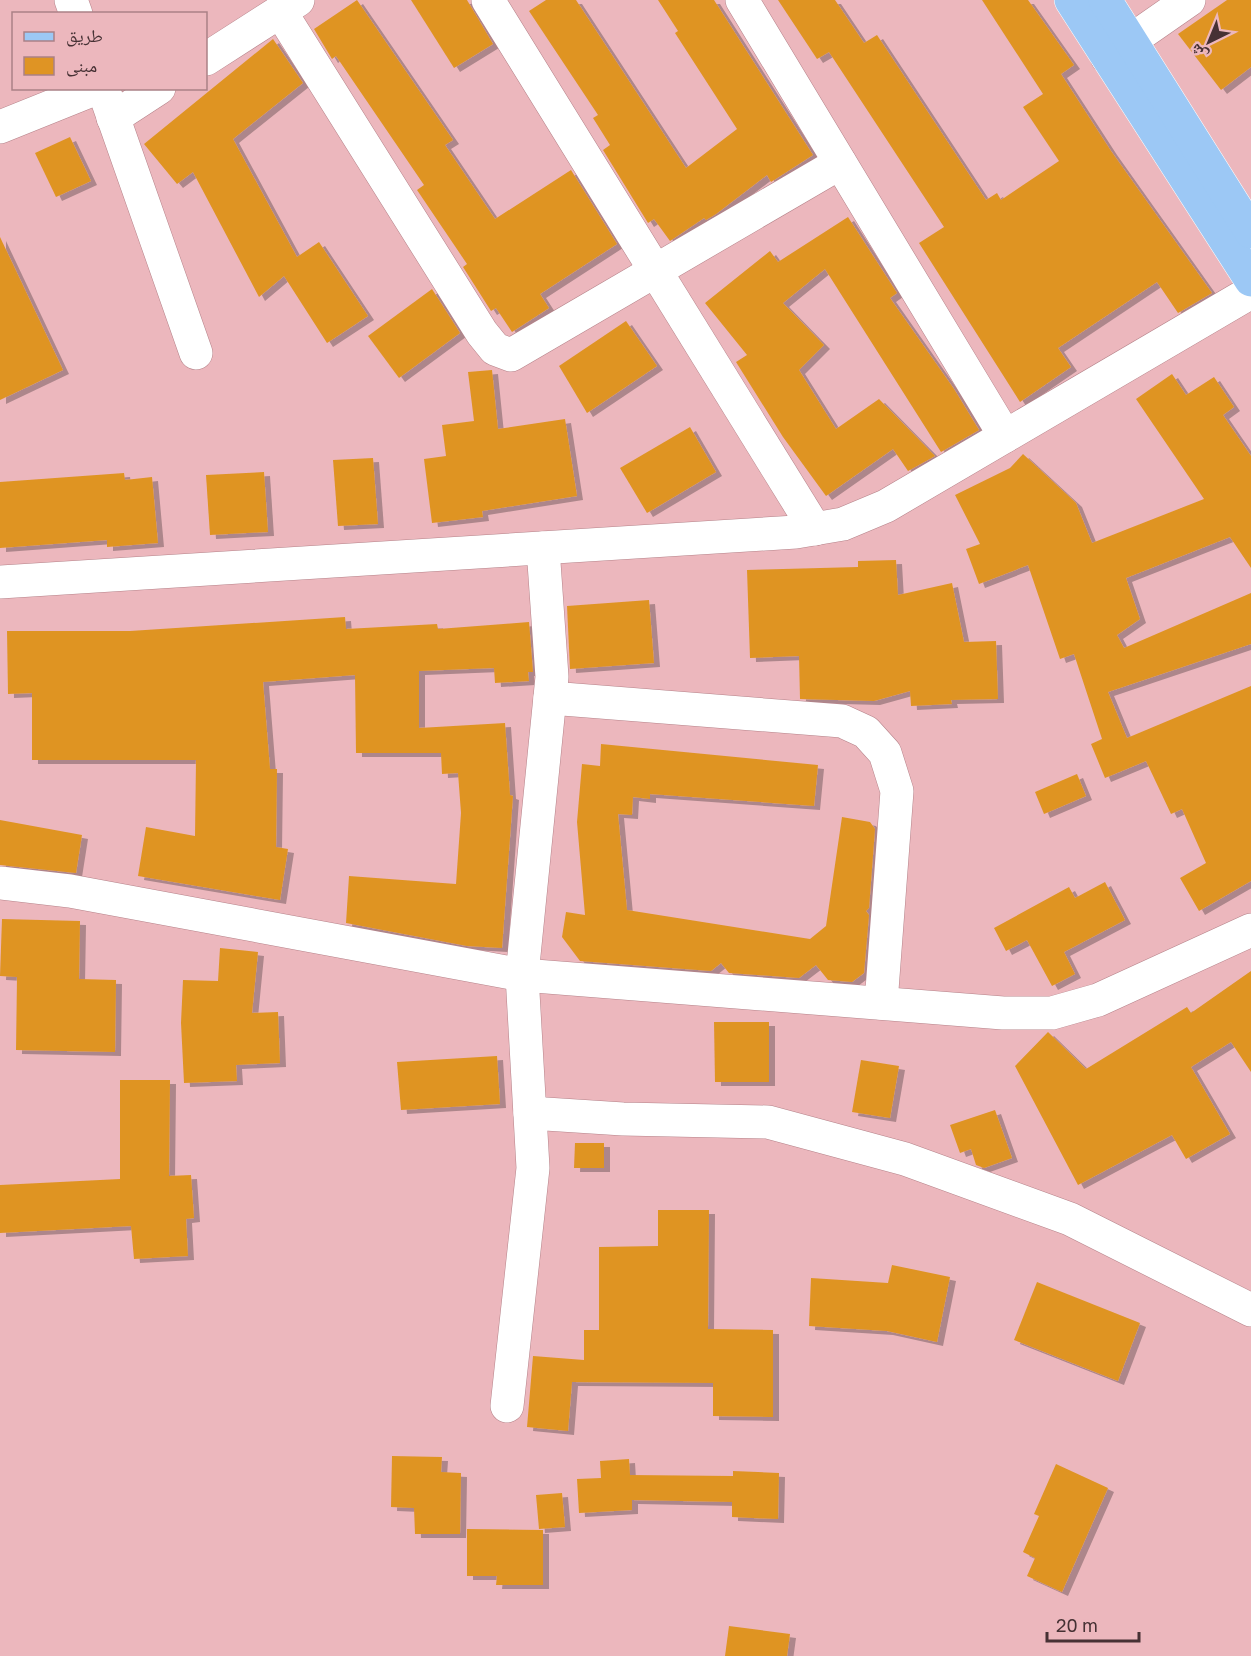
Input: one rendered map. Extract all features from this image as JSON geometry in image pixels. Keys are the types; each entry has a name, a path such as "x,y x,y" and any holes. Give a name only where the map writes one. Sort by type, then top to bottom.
{"main road":[{"path":"1071,0 1118,48 1241,224 1251,280"},
{"path":"1106,0 1118,48"}],"street":[{"path":"488,0 815,529"},
{"path":"742,0 1005,436"},
{"path":"1118,48 1189,0"},
{"path":"207,58 289,6 482,333 495,349 511,355 840,163"},
{"path":"0,128 93,90"},
{"path":"152,90 108,103 196,353"},
{"path":"0,582 543,548 815,529 843,524 886,506 1251,292"},
{"path":"507,1406 533,1168 522,975 552,677 543,548"},
{"path":"550,698 842,721 866,732 885,753 897,791 881,1003"},
{"path":"0,883 70,891 522,975 1004,1013 1052,1013 1098,1000 1251,930"},
{"path":"530,1113 622,1119 768,1122 894,1156 1070,1219 1251,1310"}],"building":[{"path":"357,0 453,140 445,145 495,219 571,170 617,244 540,294 549,308 512,332 496,308 491,311 463,267 467,264 417,190 424,185 336,56 332,59 314,29"},
{"path":"411,0 467,0 493,44 454,68"},
{"path":"546,0 576,0 686,168 737,129 675,33 678,31 658,0 714,0 813,155 771,182 767,175 716,214 706,220 704,218 670,241 654,219 648,223 603,150 610,145 593,118 598,115 529,11"},
{"path":"778,0 835,0 864,43 877,35 986,200 997,193 1001,200 1059,161 1023,107 1043,94 982,0 1028,0 1074,65 1061,74 1111,151 1212,293 1178,313 1157,282 1058,348 1071,367 1020,402 919,243 944,227 829,52 817,59"},
{"path":"1227,0 1251,0 1251,67 1221,90 1178,34"},
{"path":"273,39 303,83 233,139 297,257 319,242 368,316 327,343 284,276 259,297 193,172 177,184 144,144"},
{"path":"70,137 91,181 56,197 35,153"},
{"path":"848,217 897,293 890,298 954,389 979,430 941,452 825,269 783,303 824,345 799,370 836,429 879,399 935,456 908,471 893,449 826,496 783,437 736,362 747,355 705,303 770,251 778,262"},
{"path":"0,237 63,370 0,400"},
{"path":"432,289 460,333 399,378 368,336"},
{"path":"626,321 657,366 587,413 559,366"},
{"path":"492,370 498,429 565,419 577,496 482,511 483,517 432,523 424,459 446,456 442,425 474,421 468,372"},
{"path":"1172,374 1186,395 1214,377 1234,407 1223,415 1251,456 1251,568 1230,537 1126,578 1140,619 1117,635 1124,648 1251,593 1251,644 1108,692 1127,738 1251,686 1251,881 1199,911 1180,878 1206,863 1182,809 1171,814 1146,761 1105,778 1091,744 1102,739 1074,654 1060,659 1028,565 979,584 966,549 980,544 955,495 1010,468 1023,454 1076,503 1092,543 1204,499 1136,399"},
{"path":"690,427 716,472 647,513 620,468"},
{"path":"373,458 378,524 338,526 333,460"},
{"path":"264,472 268,532 210,535 206,475"},
{"path":"124,473 125,480 152,477 158,543 107,547 107,540 0,548 0,482"},
{"path":"896,560 898,595 952,583 964,642 996,641 998,699 951,700 952,704 911,706 910,691 874,701 800,699 799,656 750,658 747,570 858,567 858,561"},
{"path":"649,600 654,663 570,669 567,606"},
{"path":"345,617 346,629 437,624 438,629 529,622 533,672 528,672 529,681 495,683 494,668 419,671 419,728 505,723 510,795 513,796 502,948 467,946 346,923 349,876 456,884 461,813 458,773 442,774 441,753 356,753 355,675 263,682 270,769 277,769 276,847 288,849 280,900 138,876 146,827 195,836 196,760 32,760 32,693 8,694 7,631 130,631"},
{"path":"601,744 818,765 814,806 650,794 650,799 633,797 632,815 618,814 627,910 810,939 826,926 842,817 870,822 875,829 869,908 866,911 869,915 864,973 852,982 828,980 816,965 799,978 729,973 721,963 711,971 580,961 562,937 566,912 585,915 577,822 582,764 600,766"},
{"path":"1077,774 1086,796 1044,814 1035,792"},
{"path":"0,820 82,835 76,873 0,865"},
{"path":"1105,882 1125,920 1064,952 1075,974 1052,986 1027,940 1006,951 994,928 1069,887 1075,898"},
{"path":"2,919 80,921 79,979 116,980 115,1052 16,1050 17,977 0,976"},
{"path":"220,948 258,952 252,1013 278,1012 280,1063 236,1065 237,1081 184,1083 181,1023 183,980 218,981"},
{"path":"1251,971 1251,1072 1231,1042 1191,1067 1230,1134 1186,1159 1172,1135 1078,1185 1015,1066 1048,1032 1086,1069 1187,1007 1191,1013"},
{"path":"714,1022 769,1022 769,1082 715,1082"},
{"path":"497,1056 500,1104 401,1110 397,1062"},
{"path":"861,1060 899,1066 890,1118 852,1112"},
{"path":"120,1080 170,1080 169,1176 191,1175 194,1218 186,1219 188,1256 134,1259 131,1226 0,1233 0,1185 120,1179"},
{"path":"995,1110 1012,1158 984,1168 976,1165 971,1149 960,1153 950,1125"},
{"path":"575,1143 604,1143 604,1168 574,1168"},
{"path":"658,1210 709,1210 708,1329 773,1330 773,1417 713,1416 713,1383 572,1382 568,1431 527,1427 533,1356 584,1360 584,1330 599,1330 599,1247 658,1246"},
{"path":"892,1265 950,1277 937,1342 887,1331 809,1326 811,1278 888,1283"},
{"path":"1037,1282 1140,1323 1118,1381 1014,1340"},
{"path":"392,1456 442,1457 441,1472 461,1473 460,1534 415,1534 414,1508 391,1507"},
{"path":"629,1459 630,1475 733,1476 733,1471 779,1473 778,1519 732,1517 732,1502 632,1500 632,1510 579,1513 577,1479 601,1478 600,1461"},
{"path":"1056,1464 1108,1488 1062,1592 1027,1576 1035,1558 1023,1552 1039,1516 1034,1514"},
{"path":"562,1493 565,1527 539,1529 536,1495"},
{"path":"467,1529 543,1530 543,1585 496,1585 497,1576 467,1576"},
{"path":"729,1626 790,1634 787,1656 725,1656"}]}
